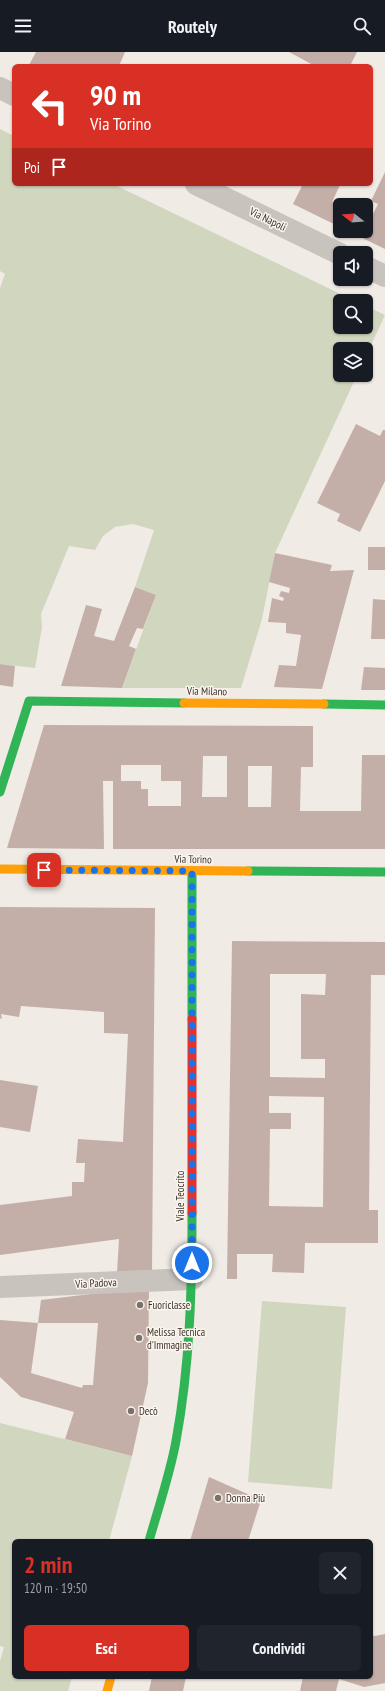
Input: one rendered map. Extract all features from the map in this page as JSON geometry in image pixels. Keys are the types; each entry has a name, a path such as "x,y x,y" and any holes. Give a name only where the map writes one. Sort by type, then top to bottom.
{"street":[{"path":"0,88 12,94"},
{"name":"Via Napoli","path":"200,186 333,251"},
{"path":"373,270 385,276"},
{"name":"Via Milano","path":"0,792 29,701 385,705"},
{"name":"Via Torino","path":"0,869 385,872"},
{"name":"Viale Teocrito","path":"150,1539 176,1443 186,1382 192,1279 192,871"},
{"name":"Via Padova","path":"0,1287 192,1279"},
{"path":"107,1691 110,1679"}],"green space":[{"path":"0,129 12,135 12,186 117,186 341,294 333,294 333,334 373,334 373,309 385,315 372,342 333,342 333,382 354,382 275,553 262,619 241,688 122,688 156,595 135,587 154,530 133,524 115,527 103,536 95,550 69,546 41,614 42,627 35,668 0,664 0,288 5,274 0,271"},
{"path":"262,1301 346,1307 332,1489 248,1482"},
{"path":"0,1423 132,1456 110,1539 12,1539 12,1679 71,1679 68,1691 0,1691 0,1661 4,1647 0,1646"}],"building":[{"path":"36,52 125,52 120,64 30,64"},
{"path":"289,52 357,52 351,64 311,64"},
{"path":"385,172 385,249 362,238 373,238 373,214 378,204 373,202 372,198"},
{"path":"302,186 340,186 332,202 333,224 293,204"},
{"path":"356,424 380,436 383,430 385,430 385,481 360,532 337,521 340,514 317,503"},
{"path":"368,547 385,547 385,570 368,570"},
{"path":"275,553 332,565 330,571 354,570 322,689 274,687 279,665 296,666 301,635 286,633 286,623 268,622 272,598 283,601 284,598 279,596 281,591 289,593 290,588 269,582"},
{"path":"135,587 156,595 143,629 137,628 129,646 136,649 122,688 61,686 86,605 102,609 94,636 114,641"},
{"path":"373,599 385,600 385,639 371,639"},
{"path":"0,664 15,666 13,687 0,685"},
{"path":"364,667 385,668 385,690 361,690"},
{"path":"44,725 313,726 313,767 301,767 300,811 361,811 362,755 385,755 385,849 113,849 113,781 103,781 104,849 7,848","holes":["203,756 227,756 227,797 202,797","121,765 161,765 161,781 181,781 181,806 148,806 148,789 141,789 141,781 121,781","248,766 272,766 271,807 248,807"]},
{"path":"0,907 155,908 152,1272 117,1273 119,1239 0,1255 0,1205 72,1196 72,1182 84,1182 85,1163 76,1163 78,1139 123,1142 128,1034 104,1033 104,1012 21,1006 19,1017 1,1014 2,1019 0,1018"},
{"path":"232,941 385,942 385,975 371,975 369,1210 378,1210 378,1243 305,1243 304,1273 272,1272 273,1254 237,1254 237,1279 227,1279","holes":["270,974 326,974 325,995 301,994 301,1059 325,1059 325,1078 270,1077","269,1096 324,1097 323,1207 269,1206 270,1129 291,1129 291,1113 269,1113"]},
{"path":"0,1080 38,1086 30,1132 0,1127"},
{"path":"149,1287 148,1383 132,1456 65,1439 74,1412 21,1397 0,1377 0,1320 38,1323 41,1300","holes":["38,1323 98,1323 93,1385 83,1385 82,1388 31,1373"]},
{"path":"209,1477 261,1500 249,1539 191,1539"},
{"path":"385,1634 385,1683 364,1687 339,1679 373,1679 373,1636"},
{"path":"152,1679 186,1679 183,1691 149,1691"},
{"path":"303,1679 339,1679 336,1691 300,1691"}],"traffic: fast":[{"path":"0,792 29,701 184,703"},
{"path":"324,704 385,705"},
{"path":"192,871 192,1019"},
{"path":"248,871 385,872"},
{"path":"150,1539 171,1466 181,1412 189,1327 192,1213"}],"traffic: slow":[{"path":"184,703 324,704"},
{"path":"0,869 248,871"},
{"path":"107,1691 110,1679"}],"traffic: jam":[{"path":"192,1019 192,1213"}],"place":[{"name":"Fuoriclasse","path":"140,1305"},
{"name":"Melissa Tecnica d'Immagine","path":"139,1338"},
{"name":"Decò","path":"131,1411"},
{"name":"Donna Più","path":"218,1498"}],"route":[{"path":"44,870 192,871 192,1263"}]}
